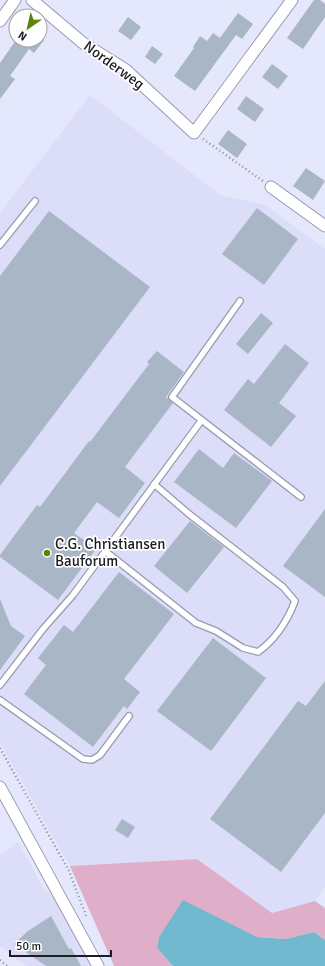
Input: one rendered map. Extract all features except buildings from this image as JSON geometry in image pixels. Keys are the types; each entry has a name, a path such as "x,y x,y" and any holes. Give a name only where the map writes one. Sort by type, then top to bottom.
{"street":[{"path":"0,21 15,0"},
{"name":"Norderweg","path":"32,0 83,43 126,70 194,133"},
{"path":"194,133 292,0"},
{"path":"271,187 325,226"},
{"path":"0,787 98,966"}],"lane":[{"path":"0,245 34,201"},
{"path":"240,300 172,397 201,421 301,497"},
{"path":"0,685 43,629 73,595 201,421"},
{"path":"105,551 196,623 216,631 243,648 258,652 271,643 288,619 295,601 283,587 189,514 154,484"},
{"path":"0,700 83,759 92,760 100,755 129,716"}],"path":[{"path":"194,133 271,187"},
{"path":"0,748 68,871 89,924"},
{"path":"0,960 7,966"}],"shaded area":[{"path":"90,95 220,195 265,205 325,249 325,887 315,901 272,913 197,859 70,866 0,743 0,213"},
{"path":"18,842 43,887 60,903 89,966 26,966 0,946 0,856"},
{"path":"197,859 272,913 315,901 325,908 325,940 314,932 286,939 257,937 229,924 170,922 159,937 157,948 173,966 114,966 70,866"},
{"path":"183,900 257,937 286,939 314,932 325,940 325,966 173,966 157,948 159,937"}],"place":[{"name":"C.G. Christiansen Bauforum","path":"47,553"}]}
